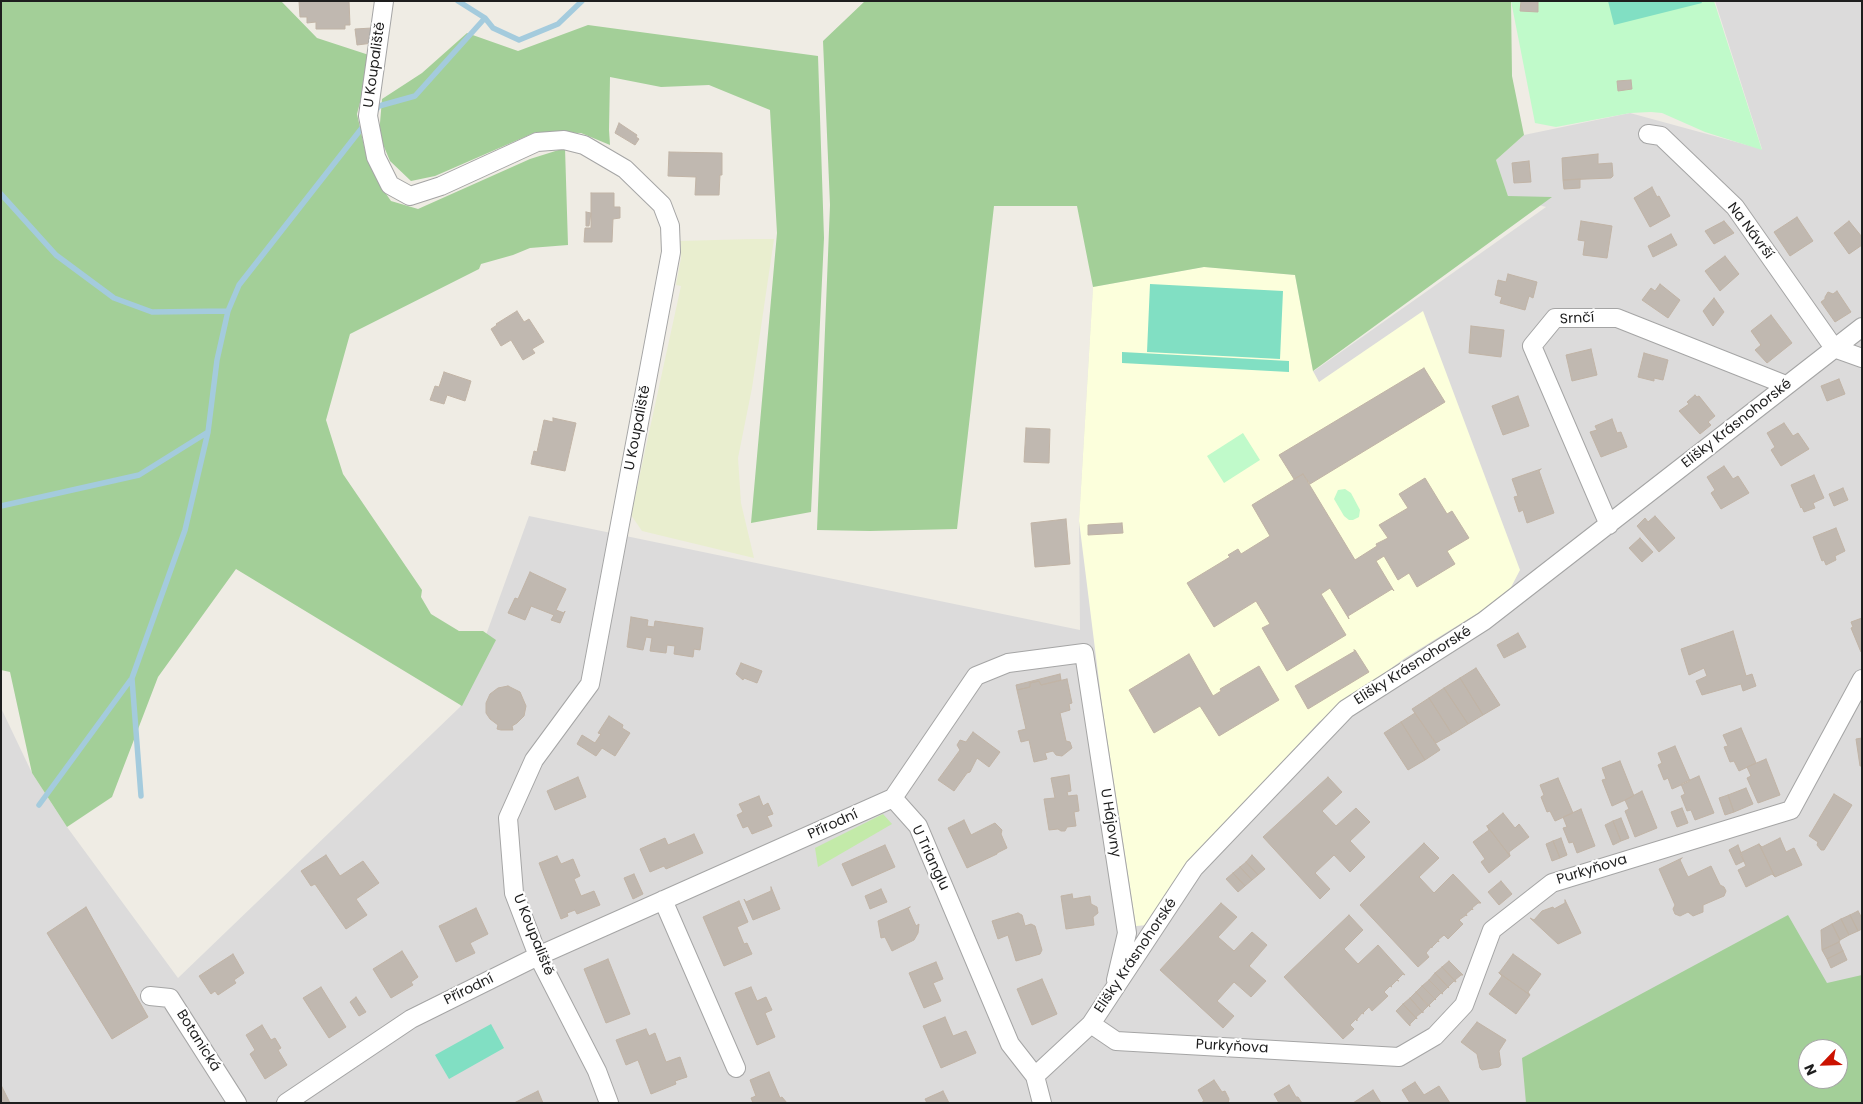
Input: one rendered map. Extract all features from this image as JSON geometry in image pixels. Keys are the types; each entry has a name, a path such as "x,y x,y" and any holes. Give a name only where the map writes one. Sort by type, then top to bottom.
{"street":[{"name":"U Koupaliště","path":"384,1 370,125 376,157 390,185 410,196 441,186 537,142 564,140 584,144 625,168 662,204 670,226 671,252 590,684 534,760 508,818 514,893 538,956 597,1071 609,1103"},
{"name":"Na Návrší","path":"1648,134 1661,136 1735,208 1834,348"},
{"name":"Srnčí","path":"1609,525 1532,346 1555,318 1618,318 1786,385"},
{"name":"Elišky Krásnohorské","path":"1035,1076 1091,1024 1114,992 1194,868 1346,708 1484,621 1862,327"},
{"path":"1834,348 1862,358"},
{"name":"U Hájovny","path":"893,798 976,676 1008,663 1084,653 1126,933 1114,992"},
{"name":"Purkyňova","path":"1091,1024 1116,1041 1399,1057 1435,1036 1464,1005 1492,930 1552,882 1791,810 1862,679"},
{"name":"Přírodní","path":"286,1103 412,1019 538,956 893,798"},
{"name":"U Trianglu","path":"893,798 918,826 1010,1044 1035,1076 1042,1103"},
{"path":"663,900 736,1068"},
{"name":"Botanická","path":"150,996 170,998 237,1103"}],"shaded area":[{"path":"1715,1 1862,1 1862,1103 1,1103 1,708 32,773 67,827 178,978 460,707 529,516 1080,630 1079,521 1093,287 1314,371 1546,207 1508,196 1496,160 1524,135 1630,113 1762,149"},
{"path":"774,239 752,388 738,458 741,503 754,558 642,531 631,515 681,286 676,285 681,258 681,243 679,241"},
{"path":"1204,267 1295,275 1313,371 1319,382 1423,311 1520,570 1507,595 1405,658 1319,722 1196,855 1148,925 1136,926 1102,705 1079,521 1093,287"}],"green space":[{"path":"1,1 281,1 317,38 372,56 357,114 367,159 380,185 391,201 418,209 530,159 565,148 568,245 530,248 481,264 479,269 350,334 326,420 343,474 422,590 421,597 431,614 459,631 483,631 496,640 462,706 236,569 158,677 112,797 67,827 32,773 10,672 1,670"},
{"path":"865,1 1511,1 1512,76 1524,135 1496,160 1508,196 1552,197 1313,371 1295,275 1204,267 1093,287 1077,206 994,206 957,529 817,530 830,205 823,41"},
{"path":"1511,1 1714,1 1762,150 1705,132 1662,113 1630,113 1556,127 1535,123"},
{"path":"1608,1 1701,1 1702,3 1614,25"},
{"path":"588,25 818,56 824,238 811,512 751,523 777,233 770,110 709,85 661,87 610,77 610,145 581,133 536,132 435,176 411,181 390,161 379,135 382,99 422,73 467,33 518,51"},
{"path":"1150,284 1283,291 1280,359 1147,352"},
{"path":"1122,352 1289,361 1289,372 1122,363"},
{"path":"1243,433 1260,460 1224,483 1207,456"},
{"path":"1345,489 1351,493 1360,510 1359,517 1353,520 1349,520 1344,516 1334,499 1338,490"},
{"path":"883,814 892,824 818,867 815,848"},
{"path":"1788,915 1827,983 1862,975 1862,1103 1526,1103 1522,1058"},
{"path":"491,1024 504,1048 449,1079 435,1055"}],"building":[{"path":"299,1 349,1 350,25 345,25 345,29 316,29 316,22 307,23 307,17 300,17"},
{"path":"1521,1 1538,1 1538,12 1520,11"},
{"path":"372,28 373,43 357,45 355,29"},
{"path":"1631,80 1632,89 1618,91 1617,81"},
{"path":"619,123 637,135 636,137 639,139 635,145 615,133"},
{"path":"669,152 722,153 722,175 720,175 719,195 695,195 696,177 668,176"},
{"path":"1598,154 1598,164 1612,163 1613,176 1611,178 1563,180 1562,158"},
{"path":"1529,161 1531,182 1514,183 1512,163"},
{"path":"1580,179 1580,188 1564,189 1563,180"},
{"path":"1652,187 1670,216 1650,227 1634,198"},
{"path":"591,193 614,193 614,207 620,207 620,218 613,219 612,242 584,242 585,228 591,228"},
{"path":"586,212 591,213 589,226 586,226"},
{"path":"1797,217 1813,241 1790,256 1774,232"},
{"path":"1581,221 1612,226 1607,258 1583,255 1585,241 1578,240"},
{"path":"1724,221 1734,233 1714,244 1705,231"},
{"path":"1849,221 1862,237 1862,245 1849,254 1834,233"},
{"path":"1671,234 1677,245 1653,257 1648,246"},
{"path":"1725,256 1739,274 1720,291 1705,271"},
{"path":"1508,274 1537,282 1533,298 1529,296 1525,310 1500,303 1502,297 1495,295 1498,280 1506,282"},
{"path":"1660,284 1680,300 1668,318 1642,300 1651,288 1655,291"},
{"path":"1837,291 1851,312 1835,322 1821,302 1825,299 1828,292 1833,294"},
{"path":"1714,298 1724,312 1713,326 1703,311"},
{"path":"517,311 524,322 529,319 544,342 532,349 535,353 523,360 511,340 501,346 491,329"},
{"path":"1771,315 1792,343 1767,363 1755,350 1761,345 1751,331"},
{"path":"1471,326 1504,330 1501,357 1469,353"},
{"path":"1591,349 1597,375 1572,381 1566,355"},
{"path":"1644,353 1668,360 1663,380 1654,378 1654,381 1638,377"},
{"path":"1424,368 1445,402 1310,484 1303,474 1294,479 1279,455"},
{"path":"444,372 471,381 465,401 447,395 444,404 430,400 435,386 439,387"},
{"path":"1839,379 1845,394 1827,401 1821,386"},
{"path":"1695,395 1699,396 1715,416 1708,422 1711,425 1700,434 1679,411 1689,404 1687,402"},
{"path":"1518,396 1529,426 1503,435 1492,406"},
{"path":"553,418 576,423 565,471 531,464 534,451 537,452 544,420 553,422"},
{"path":"1612,419 1617,433 1621,432 1627,447 1601,457 1590,432 1597,430 1595,426"},
{"path":"1784,423 1793,436 1798,433 1809,449 1781,466 1771,450 1775,447 1767,433"},
{"path":"1026,428 1050,429 1049,463 1024,462"},
{"path":"1724,466 1733,479 1738,476 1749,493 1721,509 1711,493 1715,490 1707,477"},
{"path":"1541,469 1539,471 1554,513 1527,523 1523,510 1519,512 1514,497 1518,496 1512,479"},
{"path":"1303,474 1355,560 1377,546 1376,544 1388,538 1379,525 1408,508 1399,494 1425,478 1447,514 1452,511 1469,538 1447,551 1455,564 1417,587 1409,573 1398,580 1384,556 1376,561 1394,591 1392,589 1348,616 1349,619 1330,588 1321,594 1346,635 1287,671 1262,628 1270,624 1256,601 1214,627 1187,583 1230,557 1228,555 1238,549 1241,554 1270,536 1252,505"},
{"path":"1814,475 1824,498 1813,503 1815,508 1804,512 1791,485"},
{"path":"1843,488 1848,500 1834,506 1829,494"},
{"path":"1655,516 1675,538 1659,552 1637,526 1645,518 1648,522"},
{"path":"1066,519 1070,564 1035,567 1031,523"},
{"path":"1122,523 1123,533 1088,535 1088,525"},
{"path":"1836,528 1845,551 1835,556 1836,560 1826,565 1824,560 1822,561 1813,537"},
{"path":"1640,538 1653,552 1642,562 1629,548"},
{"path":"530,572 566,589 556,610 564,613 565,611 560,623 551,620 554,615 531,606 525,620 508,613 515,598 518,599"},
{"path":"631,617 648,620 647,626 654,627 655,621 703,628 700,650 694,649 693,657 674,654 675,646 667,645 666,653 650,651 652,638 646,637 643,650 627,647"},
{"path":"1862,618 1861,652 1851,628 1853,627 1851,622"},
{"path":"1733,631 1746,676 1752,674 1756,686 1743,691 1741,684 1702,695 1696,681 1707,676 1704,668 1689,675 1681,649"},
{"path":"1518,633 1526,647 1504,658 1497,645"},
{"path":"1354,650 1369,672 1308,709 1295,686"},
{"path":"1189,654 1213,696 1221,691 1220,689 1259,666 1279,700 1219,736 1200,706 1154,733 1129,690"},
{"path":"741,663 762,671 757,683 744,678 743,680 736,674"},
{"path":"1476,668 1500,705 1483,715 1460,678"},
{"path":"1060,674 1061,680 1041,685 1039,681 1030,683 1030,687 1017,690 1016,685"},
{"path":"1460,678 1483,715 1468,724 1444,688"},
{"path":"1067,679 1072,703 1069,704 1070,710 1060,713 1066,741 1070,742 1072,748 1062,756 1056,755 1053,751 1045,753 1047,759 1034,762 1029,740 1021,742 1018,731 1026,729 1017,690 1030,687 1030,683 1039,681 1041,685"},
{"path":"508,686 520,692 526,706 524,716 512,726 513,730 501,730 497,729 498,725 486,713 486,703 490,694 498,688"},
{"path":"1444,688 1468,724 1452,734 1429,698"},
{"path":"1429,698 1452,734 1436,743 1412,709"},
{"path":"1415,713 1440,750 1425,760 1401,722"},
{"path":"609,716 623,725 622,728 630,733 615,756 602,748 596,756 577,744 582,735 595,743 601,734 598,733"},
{"path":"1401,722 1425,760 1408,770 1384,733"},
{"path":"1741,728 1756,763 1739,771 1734,761 1730,762 1724,747 1728,746 1723,735"},
{"path":"973,732 1000,752 989,767 977,758 970,772 967,773 954,791 938,780 960,750 957,745 960,740 966,742"},
{"path":"1862,738 1862,766 1860,766 1856,739"},
{"path":"1675,746 1690,781 1672,789 1668,778 1664,780 1658,765 1662,763 1658,753"},
{"path":"1766,759 1780,795 1758,803 1747,778 1751,776 1747,767"},
{"path":"1620,761 1634,796 1612,806 1602,780 1606,779 1602,768"},
{"path":"1069,775 1071,791 1067,792 1068,796 1077,795 1079,811 1074,812 1076,826 1067,827 1065,831 1058,829 1049,830 1044,799 1055,798 1051,778"},
{"path":"1699,776 1714,813 1695,820 1691,810 1687,811 1681,796 1685,794 1681,784"},
{"path":"578,777 586,797 555,810 547,791"},
{"path":"1328,777 1342,792 1322,811 1336,826 1356,808 1370,822 1350,841 1365,857 1350,872 1334,855 1315,873 1330,889 1320,899 1263,837"},
{"path":"1558,778 1573,813 1555,821 1550,811 1547,812 1541,797 1544,795 1540,785"},
{"path":"1746,788 1753,804 1734,812 1728,795"},
{"path":"1642,791 1657,828 1635,837 1625,811 1629,809 1625,800"},
{"path":"1834,794 1852,805 1824,850 1821,850 1817,845 1818,842 1809,836"},
{"path":"1728,795 1734,812 1725,815 1719,798"},
{"path":"759,796 763,806 768,803 773,814 767,816 772,826 752,834 748,826 743,828 737,815 743,812 739,804"},
{"path":"1682,808 1688,823 1677,827 1671,812"},
{"path":"1581,809 1595,846 1577,853 1573,842 1569,843 1563,828 1567,827 1563,817"},
{"path":"1503,813 1515,828 1519,824 1529,837 1509,852 1510,856 1487,826"},
{"path":"1621,818 1629,838 1621,841 1613,821"},
{"path":"964,820 971,835 995,823 1002,830 1001,834 1007,848 967,868 948,828"},
{"path":"1613,821 1621,841 1613,845 1605,825"},
{"path":"1487,826 1510,856 1489,873 1481,862 1485,859 1473,842 1489,830"},
{"path":"694,834 703,853 666,869 664,866 650,872 640,849 665,838 668,845"},
{"path":"1561,838 1567,855 1560,858 1553,841"},
{"path":"1780,838 1786,852 1794,848 1802,865 1775,877 1759,844 1762,847"},
{"path":"1553,841 1560,858 1552,861 1546,844"},
{"path":"1424,843 1439,858 1419,877 1434,893 1453,874 1481,903 1478,903 1472,908 1473,910 1466,914 1467,916 1459,920 1463,924 1448,939 1444,935 1438,940 1439,942 1431,947 1426,953 1429,957 1418,967 1360,905"},
{"path":"1759,844 1775,877 1772,874 1746,887 1738,870 1746,866 1740,853"},
{"path":"885,845 895,867 852,886 842,864"},
{"path":"1738,845 1744,861 1736,865 1729,850"},
{"path":"326,855 340,876 363,861 379,883 356,899 367,915 346,929 315,884 311,886 301,871"},
{"path":"1252,855 1265,869 1258,875 1246,862"},
{"path":"557,856 561,864 573,859 580,876 574,879 581,896 594,891 600,905 577,914 575,910 567,913 568,916 561,919 539,863"},
{"path":"1682,858 1680,860 1688,877 1711,866 1720,885 1726,891 1724,896 1703,905 1703,912 1693,916 1688,912 1680,916 1675,914 1673,909 1675,905 1659,869"},
{"path":"1246,862 1258,875 1252,880 1240,867"},
{"path":"1240,867 1252,880 1245,886 1233,873"},
{"path":"1233,873 1245,886 1238,892 1226,879"},
{"path":"634,874 643,894 633,899 624,878"},
{"path":"1501,881 1512,894 1499,905 1488,892"},
{"path":"771,887 780,909 753,920 744,899 746,902 771,891"},
{"path":"881,889 887,902 870,909 865,896"},
{"path":"1072,894 1073,899 1090,896 1091,904 1097,907 1098,913 1093,917 1094,925 1066,929 1061,896"},
{"path":"1565,900 1581,933 1558,944 1530,918 1534,920 1542,911 1553,907 1554,909 1565,903"},
{"path":"739,901 748,922 737,927 744,944 747,943 752,954 724,966 703,917"},
{"path":"1221,903 1237,917 1218,937 1234,951 1252,932 1267,945 1249,966 1266,981 1251,997 1234,982 1217,1001 1234,1016 1223,1028 1160,970"},
{"path":"86,907 148,1017 112,1039 47,933"},
{"path":"910,907 908,908 916,926 919,924 918,933 914,940 892,951 885,937 881,938 878,921"},
{"path":"476,908 488,934 470,943 475,953 456,962 439,926"},
{"path":"1858,911 1862,918 1862,929 1858,931 1850,915"},
{"path":"1018,913 1022,915 1025,926 1031,924 1035,926 1042,950 1040,954 1016,961 1008,935 998,939 992,921"},
{"path":"1349,915 1363,930 1344,949 1358,964 1378,945 1405,975 1403,974 1392,987 1390,986 1384,992 1388,996 1372,1011 1369,1007 1357,1021 1356,1019 1350,1025 1354,1029 1343,1039 1284,977"},
{"path":"1850,915 1858,931 1849,935 1841,919"},
{"path":"1841,919 1849,935 1840,940 1832,924"},
{"path":"1832,924 1840,940 1822,950 1821,930"},
{"path":"1839,942 1843,951 1827,959 1822,950"},
{"path":"402,951 418,977 411,982 413,985 391,998 373,969"},
{"path":"1843,951 1847,960 1831,968 1827,959"},
{"path":"233,954 244,973 234,980 236,983 218,995 215,991 211,994 199,976"},
{"path":"1513,954 1541,974 1528,992 1530,995 1499,973"},
{"path":"608,959 630,1014 606,1023 584,969"},
{"path":"1449,961 1463,975 1455,980 1456,982 1442,967"},
{"path":"936,962 943,979 933,983 941,1001 924,1008 909,973"},
{"path":"1442,967 1456,982 1454,981 1448,987 1435,973"},
{"path":"1435,973 1448,987 1442,993 1429,980"},
{"path":"1499,973 1530,995 1516,1014 1489,994 1502,976"},
{"path":"1042,979 1057,1014 1032,1025 1017,989"},
{"path":"1429,980 1443,994 1441,993 1435,999 1422,986"},
{"path":"1422,986 1435,999 1429,1005 1430,1007 1416,992"},
{"path":"321,987 346,1027 329,1038 303,998"},
{"path":"751,987 757,1001 766,997 772,1010 765,1013 775,1037 757,1045 735,993"},
{"path":"1416,992 1428,1006 1423,1013 1410,998"},
{"path":"356,997 366,1012 359,1016 350,1002"},
{"path":"1410,998 1423,1013 1416,1017 1417,1019 1403,1004"},
{"path":"1403,1004 1417,1019 1410,1026 1396,1011"},
{"path":"945,1017 953,1036 966,1031 976,1053 941,1068 923,1026"},
{"path":"1477,1022 1506,1040 1499,1051 1501,1065 1499,1067 1482,1070 1477,1054 1461,1042"},
{"path":"262,1025 271,1040 275,1038 281,1048 278,1050 287,1065 265,1079 250,1054 255,1050 246,1035"},
{"path":"646,1029 649,1036 655,1033 666,1062 680,1057 687,1077 675,1081 676,1084 651,1094 638,1060 626,1065 616,1040"},
{"path":"769,1072 780,1098 782,1097 787,1103 753,1103 751,1098 756,1096 750,1080"},
{"path":"1214,1080 1222,1092 1225,1091 1229,1099 1228,1103 1201,1103 1204,1101 1198,1090"},
{"path":"1415,1082 1424,1095 1439,1086 1450,1103 1410,1103 1402,1090"},
{"path":"1,1085 10,1103 1,1103"},
{"path":"1289,1085 1302,1103 1279,1103 1274,1094"},
{"path":"1373,1090 1381,1103 1353,1103"},
{"path":"538,1091 543,1103 514,1103"},
{"path":"943,1091 949,1103 927,1103 925,1099"}],"waterway":[{"path":"458,1 485,18 493,28 519,40 558,24 582,1"},
{"path":"374,113 379,106 415,96 485,18"},
{"path":"1,506 139,475 208,432 217,360 228,311 239,285 365,124"},
{"path":"1,194 56,255 114,298 152,312 228,311"},
{"path":"39,805 132,678 185,530 208,432"},
{"path":"132,679 141,796"}]}
